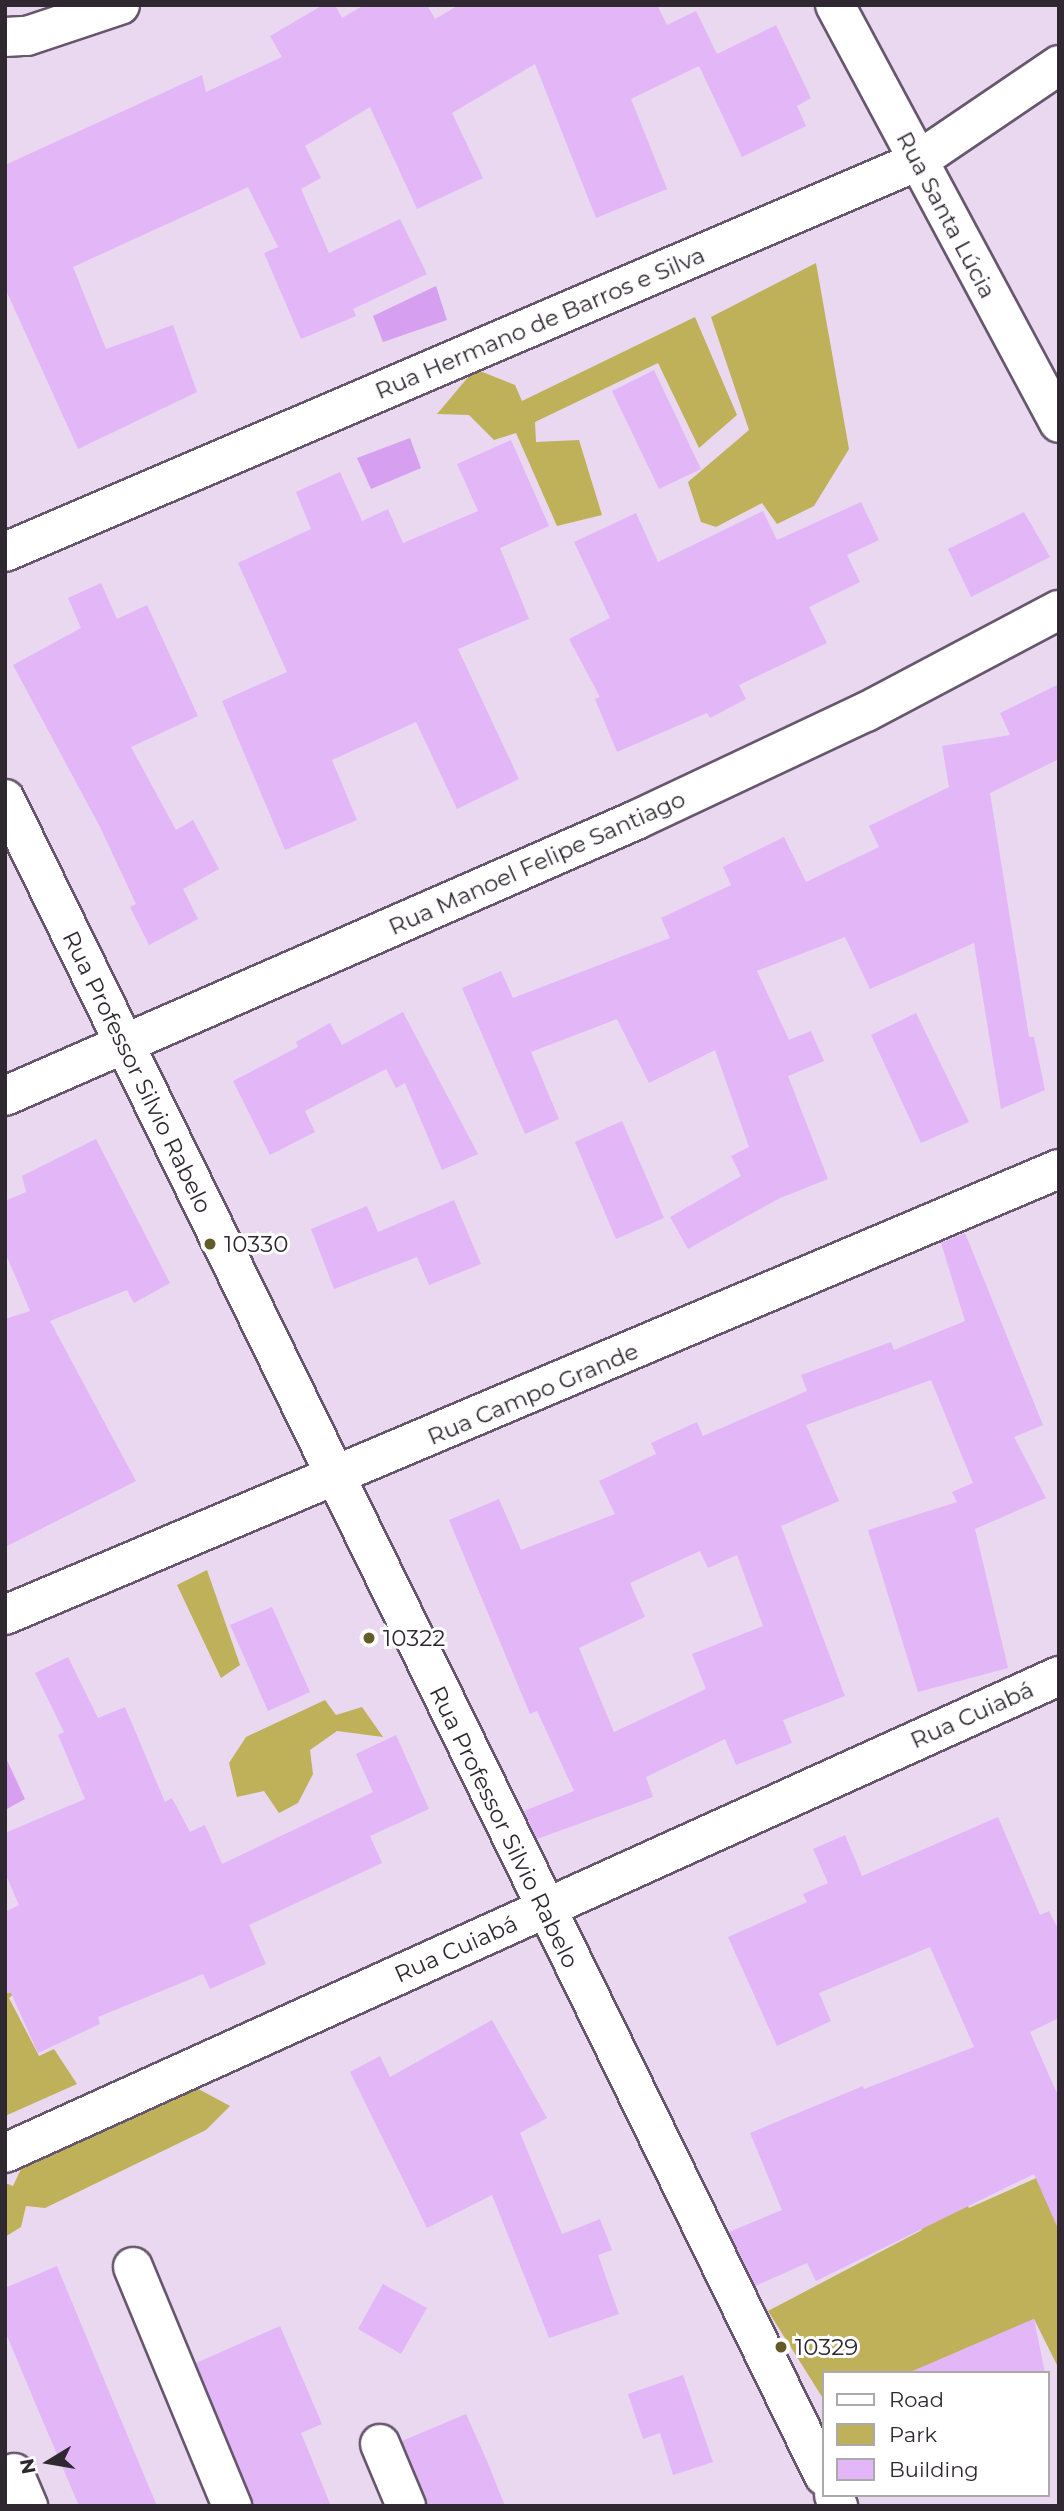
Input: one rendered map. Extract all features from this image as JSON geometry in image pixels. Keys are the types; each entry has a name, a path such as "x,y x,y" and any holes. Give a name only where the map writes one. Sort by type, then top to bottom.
{"street":[{"path":"5,37 40,33 120,5"},
{"name":"Rua Santa Lúcia","path":"835,5 916,162 1059,423"},
{"name":"Rua Hermano de Barros e Silva","path":"5,552 916,162 1059,65"},
{"name":"Rua Manoel Felipe Santiago","path":"5,1096 636,820 866,712 1059,610"},
{"name":"Rua Professor Silvio Rabelo","path":"5,799 334,1479 822,2472"},
{"name":"Rua Campo Grande","path":"5,1615 334,1479 1059,1169"},
{"name":"Rua Cuiabá","path":"5,2153 1059,1676"},
{"path":"133,2267 232,2506"},
{"path":"380,2444 406,2506"}],"green space":[{"path":"816,263 849,449 814,506 777,524 762,503 716,527 701,522 688,482 749,430 711,317"},
{"path":"695,317 737,415 699,448 658,363 535,422 536,442 579,440 602,515 557,526 516,433 494,440 469,415 437,414 475,369 515,385 522,401"},
{"path":"207,1570 240,1665 221,1678 177,1585"},
{"path":"325,1700 336,1715 362,1707 383,1737 337,1731 310,1750 313,1774 298,1803 279,1813 264,1791 237,1797 229,1763 246,1737"},
{"path":"5,1970 22,1987 9,1998 39,2056 54,2049 77,2084 5,2116"},
{"path":"191,2085 230,2106 206,2130 45,2208 26,2206 21,2227 5,2237 5,2183 13,2186 28,2154"},
{"path":"1059,2168 1059,2369 1034,2319 914,2371 822,2371 822,2397 768,2311 922,2230 914,2212 955,2181 969,2208"}],"shaded area":[{"path":"436,286 447,320 383,342 373,316"},
{"path":"410,438 421,468 371,489 357,458"},
{"path":"5,1756 25,1799 5,1810"}],"building":[{"path":"323,5 335,5 342,18 364,5 427,5 435,19 459,5 657,5 667,25 696,11 717,54 776,25 811,98 797,106 806,126 742,157 699,66 631,99 667,189 596,218 535,64 452,113 483,178 417,209 370,107 305,146 321,178 301,189 329,253 400,219 427,274 353,309 356,316 301,339 264,253 278,247 248,187 73,267 106,349 173,325 197,392 78,449 5,288 5,165 202,75 206,92 282,57 270,36"},
{"path":"654,370 701,469 659,489 612,391"},
{"path":"511,440 549,526 500,548 529,619 458,649 519,779 457,809 416,722 332,760 357,820 285,850 222,701 287,672 238,563 311,529 296,492 340,472 362,521 388,509 403,543 478,511 457,464"},
{"path":"861,502 879,540 847,555 860,582 809,607 827,643 739,685 746,699 710,718 707,713 617,752 595,699 600,697 569,639 610,618 574,542 636,513 658,562 763,511 777,540"},
{"path":"1024,512 1050,557 971,597 948,549"},
{"path":"101,583 117,619 147,605 198,716 131,747 176,830 193,820 219,869 183,889 198,919 149,945 130,907 136,904 100,827 13,665 81,628 68,598"},
{"path":"1059,684 1059,759 990,793 1029,1037 1034,1037 1045,1090 1001,1109 974,943 870,989 845,937 757,971 789,1040 811,1031 824,1061 788,1076 828,1179 780,1198 688,1249 670,1217 741,1176 731,1156 749,1147 715,1050 649,1083 617,1019 531,1052 559,1119 525,1134 462,988 501,971 513,998 670,938 661,918 731,885 723,867 784,837 806,882 879,847 869,826 949,787 942,746 1010,735 1000,713"},
{"path":"403,1012 478,1154 442,1170 405,1083 396,1088 386,1069 305,1111 315,1132 270,1155 233,1081 298,1047 296,1042 330,1023 342,1045"},
{"path":"916,1013 969,1122 921,1143 871,1035"},
{"path":"622,1121 664,1218 616,1239 575,1142"},
{"path":"96,1139 170,1283 134,1303 127,1290 50,1321 136,1481 5,1547 5,1319 30,1311 5,1252 5,1201 26,1192 22,1176"},
{"path":"454,1200 481,1264 429,1285 417,1257 334,1289 311,1229 367,1206 378,1232"},
{"path":"965,1233 1043,1425 1014,1437 1046,1498 975,1529 1008,1668 918,1692 868,1530 957,1502 952,1492 973,1483 931,1380 806,1425 839,1501 781,1526 845,1696 783,1720 792,1743 736,1765 725,1739 646,1777 653,1797 537,1839 524,1811 574,1791 537,1711 530,1714 449,1520 499,1499 521,1550 615,1514 599,1481 656,1454 651,1443 697,1422 703,1436 807,1391 801,1375 891,1342 894,1350 965,1321 941,1243","holes":["700,1551 708,1568 737,1555 763,1626 692,1654 706,1689 614,1732 579,1648 645,1617 630,1583"]},
{"path":"272,1607 310,1692 268,1711 230,1625"},
{"path":"68,1657 98,1718 125,1707 165,1802 172,1798 190,1832 205,1825 222,1864 373,1792 356,1754 396,1735 429,1809 370,1836 382,1863 249,1925 266,1964 210,1989 203,1974 98,2017 100,2024 38,2053 11,1993 5,1993 5,1912 19,1905 5,1873 5,1833 85,1799 58,1735 64,1732 35,1673"},
{"path":"998,1817 1040,1915 1049,1911 1059,1931 1059,2018 1030,2032 1059,2098 1059,2231 1034,2174 816,2281 807,2263 755,2286 729,2232 782,2210 750,2133 863,2086 864,2089 974,2047 930,1947 819,1993 831,2021 777,2046 728,1937 807,1902 803,1894 828,1883 813,1849 845,1835 862,1876"},
{"path":"492,2020 547,2118 520,2133 562,2234 600,2219 612,2250 598,2255 619,2314 549,2338 492,2195 427,2228 350,2072 380,2056 390,2077"},
{"path":"57,2266 157,2506 79,2506 5,2331 5,2288"},
{"path":"383,2284 427,2308 401,2354 358,2329"},
{"path":"1034,2319 1045,2371 913,2371"},
{"path":"280,2326 322,2424 301,2433 331,2506 253,2506 196,2363"},
{"path":"683,2375 713,2462 673,2475 660,2433 643,2439 628,2394"},
{"path":"466,2414 505,2506 427,2506 402,2441"}],"place":[{"name":"10330","path":"210,1244"},
{"name":"10322","path":"369,1638"},
{"name":"10329","path":"781,2347"}]}
